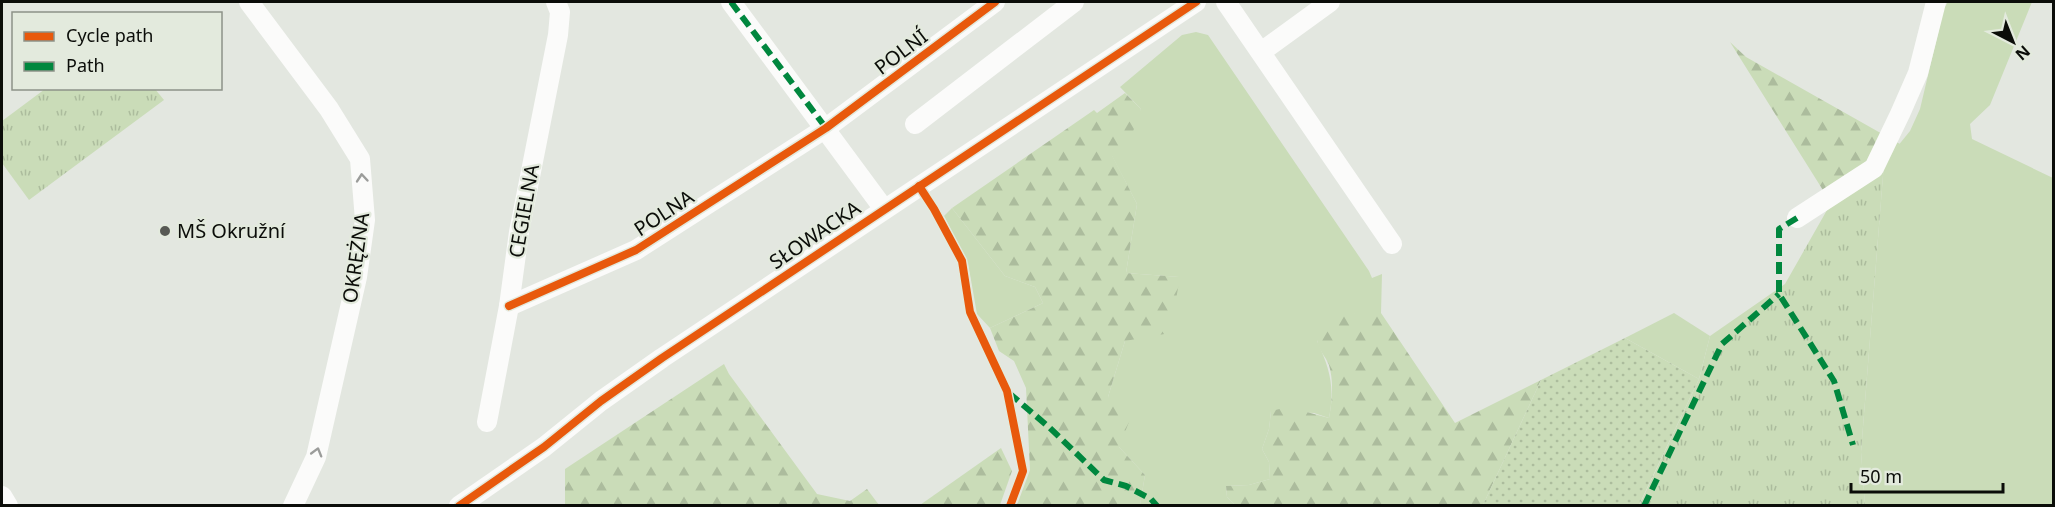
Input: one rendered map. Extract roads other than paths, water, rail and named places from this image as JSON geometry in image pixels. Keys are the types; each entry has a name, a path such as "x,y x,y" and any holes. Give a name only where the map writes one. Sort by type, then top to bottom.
{"street":[{"name":"OKRĘŻNA","path":"249,2 329,109 360,159 365,220 357,277 316,457 293,506"},
{"name":"CEGIELNA","path":"487,422 509,306 519,232 558,35 560,12 556,2"},
{"path":"731,2 884,208"},
{"name":"POLNÍ","path":"826,128 995,2"},
{"path":"915,124 1074,2"},
{"name":"SŁOWACKA","path":"459,506 544,447 601,401 662,358 1196,2"},
{"path":"1226,2 1392,244"},
{"path":"1261,52 1330,2"},
{"path":"1797,218 1874,168 1918,73 1936,2"},
{"name":"POLNA","path":"509,306 636,250 826,128"},
{"path":"2,496 8,506"}],"place":[{"name":"MŠ Okružní","path":"165,231"}]}
